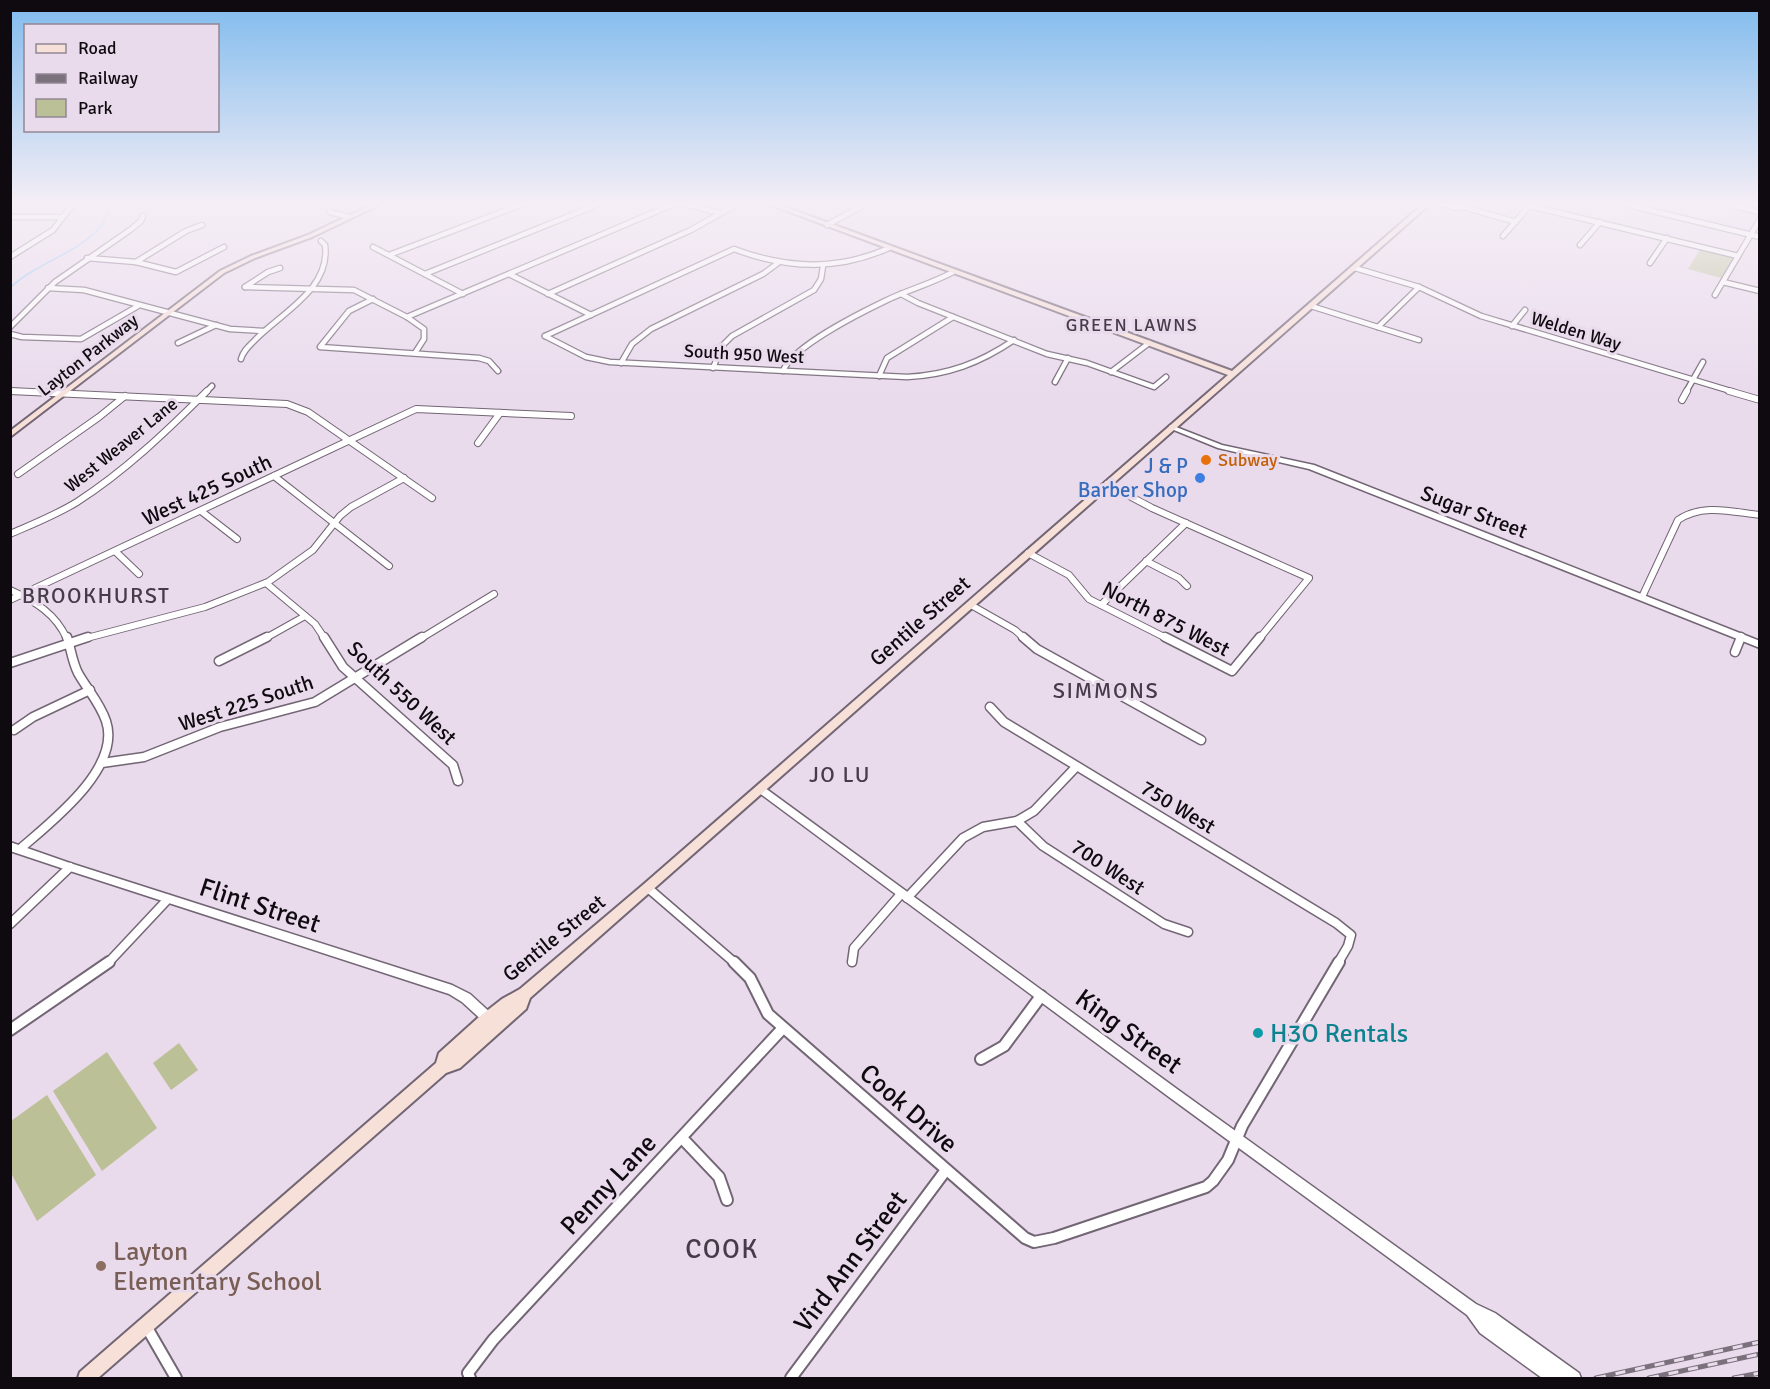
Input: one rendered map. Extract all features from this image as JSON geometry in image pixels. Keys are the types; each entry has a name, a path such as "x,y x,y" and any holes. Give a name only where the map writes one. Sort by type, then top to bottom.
{"main road":[{"name":"Layton Parkway","path":"10,435 167,312 229,269"},
{"path":"945,269 1232,374"},
{"name":"Gentile Street","path":"86,1378 444,1067 455,1063 521,1004 524,996 1354,269"},
{"path":"444,1067 487,1026 489,1019 496,1018 524,996"}],"street":[{"path":"10,327 48,288 73,269"},
{"path":"163,269 176,272 182,269"},
{"path":"278,269 245,287 348,289 373,299 424,329 424,339 415,353"},
{"path":"242,359 242,354 264,331 286,313 324,269"},
{"path":"415,269 463,294"},
{"path":"425,274 438,269"},
{"path":"407,317 521,269"},
{"path":"548,294 604,269"},
{"path":"509,274 591,315 691,269"},
{"path":"621,363 632,344 651,329 770,269"},
{"path":"713,368 722,346 732,336 814,290 821,279 823,269"},
{"name":"Welden Way","path":"1358,269 1419,287 1458,307 1512,326 1760,400"},
{"path":"1715,295 1731,269"},
{"path":"783,371 793,354 800,349 901,294 928,285 953,272"},
{"path":"1723,282 1760,291"},
{"path":"1378,327 1419,287"},
{"path":"48,288 84,290 138,306 189,316 230,329 264,331"},
{"path":"901,294 1047,354 1068,358 1154,387 1166,377"},
{"path":"373,299 349,311 320,347 479,358 489,361 498,371"},
{"path":"10,334 22,337 81,339 138,306"},
{"path":"1311,306 1419,340"},
{"path":"1512,326 1525,310"},
{"name":"South 950 West","path":"591,315 545,336 586,357 621,363 907,377 946,375 981,363 1014,340"},
{"path":"879,376 887,358 953,317"},
{"path":"178,343 216,325"},
{"path":"1111,372 1149,343"},
{"path":"1055,382 1068,358"},
{"path":"1682,400 1703,362"},
{"name":"West Weaver Lane","path":"10,534 58,512 94,490 158,439 213,386"},
{"path":"10,391 287,404 308,412 432,498"},
{"path":"18,474 87,428 125,396"},
{"name":"West 425 South","path":"10,600 416,409 500,413"},
{"path":"478,443 500,413 571,416"},
{"name":"Sugar Street","path":"1171,427 1220,447 1311,467 1760,645"},
{"path":"274,476 389,566"},
{"path":"10,663 69,643 194,611 266,583 305,558 352,506 404,478"},
{"path":"1101,605 1186,523 1107,484"},
{"path":"1642,597 1678,520 1686,513 1694,510 1710,510 1760,515"},
{"path":"201,511 237,539"},
{"name":"North 875 West","path":"1028,553 1069,575 1080,590 1101,605 1232,671 1309,578 1186,523"},
{"path":"116,552 140,574"},
{"path":"1146,561 1179,578 1187,586"},
{"name":"South 550 West","path":"266,583 305,615 324,635 333,655 343,667 453,765 459,781"},
{"path":"10,590 23,595 49,612 58,621 69,643 73,662 108,723 110,736 102,763 71,802 15,847"},
{"name":"West 225 South","path":"102,763 144,757 220,728 304,706 356,679 480,598 494,594"},
{"path":"971,604 1015,630 1037,649 1201,740"},
{"path":"219,661 237,654 305,615"},
{"path":"1736,652 1741,637"},
{"path":"14,730 33,717 90,690"},
{"name":"750 West","path":"990,707 1004,722 1351,934 1348,946 1242,1126 1238,1140"},
{"path":"852,962 854,948 963,838 983,827 1017,821 1044,803 1076,767"},
{"name":"King Street","path":"760,789 1471,1310 1490,1318 1574,1378"},
{"name":"700 West","path":"1017,821 1042,846 1164,924 1188,932"},
{"name":"Flint Street","path":"15,847 70,867 452,990 466,998 489,1019"},
{"path":"10,924 70,867"},
{"name":"Cook Drive","path":"648,888 747,973 756,984 760,1003 783,1028 1024,1238 1034,1242 1054,1238 1206,1187 1221,1174 1238,1140"},
{"path":"10,1030 109,962 168,899"},
{"path":"981,1059 1004,1046 1041,996"},
{"name":"Penny Lane","path":"469,1376 494,1340 783,1028"},
{"path":"682,1138 719,1177 727,1200"},
{"name":"Vird Ann Street","path":"791,1378 946,1170"},
{"name":"King Street","path":"1471,1310 1485,1328 1554,1378"},
{"path":"146,1326 172,1377"}],"green space":[{"path":"1688,269 1727,269 1721,278"},
{"path":"179,1043 198,1070 171,1090 153,1063"},
{"path":"107,1052 157,1128 102,1171 53,1091"},
{"path":"47,1095 96,1175 37,1221 11,1173 11,1121"}],"waterway":[{"path":"10,288 36,269"}],"railway":[{"path":"1596,1378 1760,1342"},
{"path":"1649,1378 1760,1354"},
{"path":"1734,1378 1760,1373"}],"place":[{"name":"Subway","path":"1206,460"},
{"name":"J & P Barber Shop","path":"1200,478"},
{"name":"H3O Rentals","path":"1258,1033"},
{"name":"Layton Elementary School","path":"101,1266"}],"district":[{"name":"GREEN LAWNS","path":"1132,325"},
{"name":"BROOKHURST","path":"96,595"},
{"name":"SIMMONS","path":"1106,690"},
{"name":"JO LU","path":"840,774"},
{"name":"COOK","path":"722,1249"}]}
